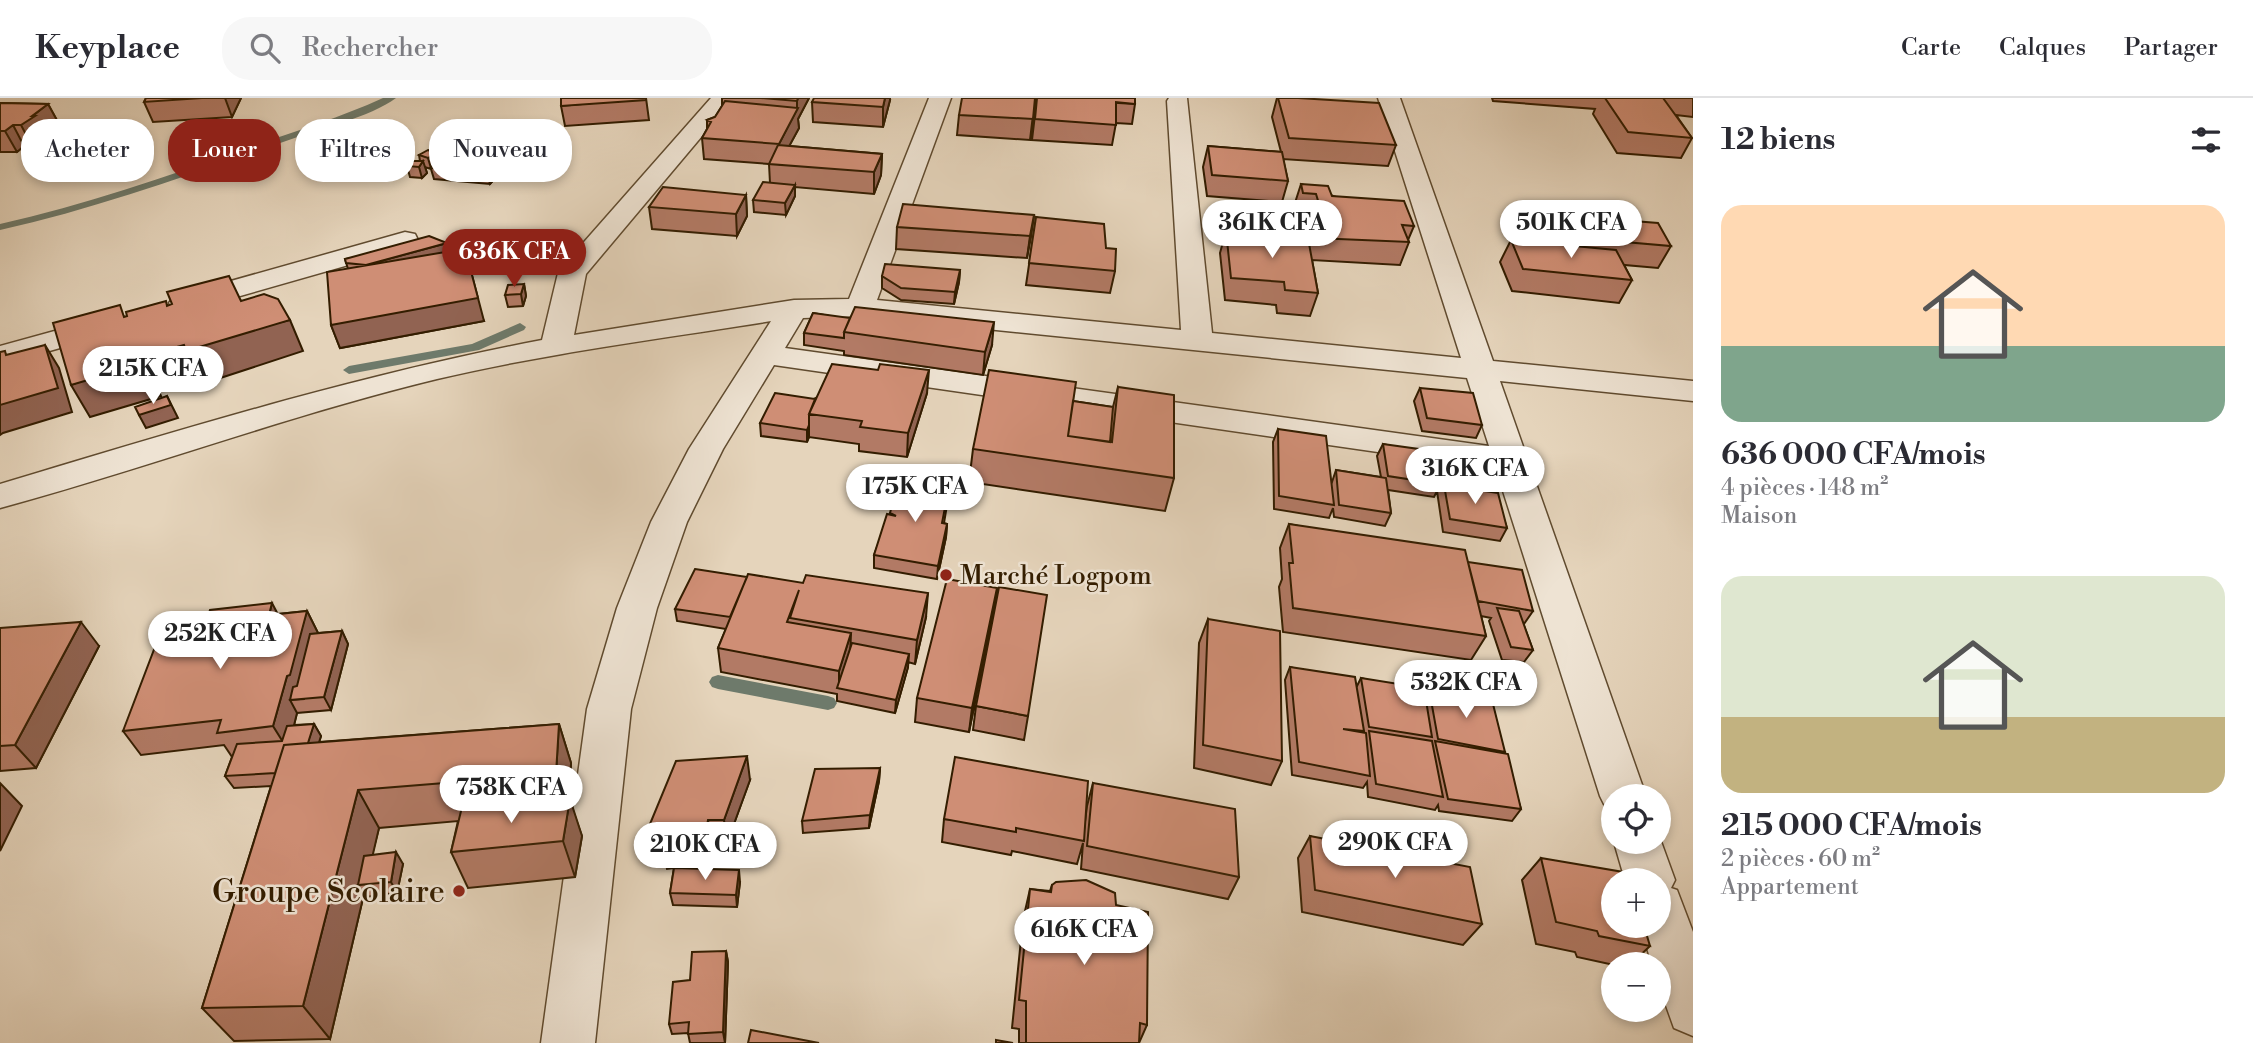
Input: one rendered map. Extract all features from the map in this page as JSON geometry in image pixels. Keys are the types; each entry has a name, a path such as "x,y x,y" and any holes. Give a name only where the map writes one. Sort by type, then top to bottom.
{"street":[{"path":"556,347 572,273 723,98"},
{"path":"860,307 940,98"},
{"path":"1389,98 1619,784"},
{"path":"1178,101 1197,341"},
{"path":"0,356 405,240"},
{"path":"0,496 271,413 436,370 556,347 794,309 860,307 1693,391"},
{"path":"568,1043 609,709 637,608 669,522 700,461 794,309"},
{"path":"767,355 1511,460"},
{"path":"1670,938 1693,1009"}],"building":[{"path":"146,98 202,98 144,102"},
{"path":"561,98 646,98 646,100 561,106"},
{"path":"761,98 798,98 797,101"},
{"path":"814,98 885,98 883,107 812,102"},
{"path":"962,98 1035,98 1033,119 959,115"},
{"path":"1037,98 1135,98 1135,104 1116,102 1116,125 1035,119"},
{"path":"1278,98 1379,103 1396,145 1289,138"},
{"path":"1605,98 1663,98 1692,138 1628,132"},
{"path":"725,101 798,108 779,144 702,138 711,122 707,120 715,117"},
{"path":"0,103 48,104 30,119 21,119 21,125 13,125 0,131"},
{"path":"778,145 882,154 874,172 769,164"},
{"path":"1208,146 1282,152 1288,181 1212,175"},
{"path":"428,150 429,150 429,158 419,155"},
{"path":"415,161 423,161 419,167 415,167"},
{"path":"763,182 795,185 785,203 753,200"},
{"path":"1301,184 1328,186 1332,196 1404,201 1414,226 1402,225 1409,242 1315,238 1311,222 1330,224 1326,211 1321,211 1322,216 1310,215 1307,203 1319,204 1316,194 1303,193"},
{"path":"663,187 746,195 736,214 649,207"},
{"path":"903,204 1034,215 1030,236 897,227"},
{"path":"1532,213 1658,223 1671,246 1544,235"},
{"path":"1036,217 1104,224 1106,248 1116,249 1115,271 1029,263"},
{"path":"1226,231 1308,238 1318,293 1285,290 1284,282 1231,278"},
{"path":"429,236 447,243 366,265 346,263 345,259"},
{"path":"1511,240 1616,250 1632,280 1523,269"},
{"path":"457,250 468,260 478,298 331,325 327,272"},
{"path":"885,264 960,270 955,292 901,288 882,276"},
{"path":"229,276 241,301 264,294 278,299 290,320 186,351 184,345 141,357 143,364 71,385 53,323 120,305 124,317 127,316 126,312 166,301 167,306 172,304 167,292"},
{"path":"524,284 521,294 505,295 508,285"},
{"path":"855,307 994,322 985,352 844,332"},
{"path":"813,313 850,318 844,338 804,333"},
{"path":"45,345 58,388 0,405 0,352 5,351 6,355"},
{"path":"832,364 878,370 880,364 929,370 908,433 860,427 862,421 809,414"},
{"path":"989,370 1076,382 1068,436 1112,442 1118,387 1174,395 1174,478 973,449"},
{"path":"1420,388 1473,393 1482,425 1427,418"},
{"path":"775,393 815,399 807,430 760,423"},
{"path":"167,396 171,405 139,415 135,407"},
{"path":"1073,401 1113,407 1110,442 1068,436"},
{"path":"1278,429 1326,436 1334,505 1279,496"},
{"path":"1383,444 1433,451 1440,484 1388,476"},
{"path":"1437,451 1487,458 1496,491 1444,484"},
{"path":"1336,470 1386,478 1391,513 1339,505"},
{"path":"899,478 949,487 942,523 947,524 938,566 874,555 887,514 896,516 890,513"},
{"path":"1444,485 1498,493 1507,528 1450,519"},
{"path":"1289,524 1465,550 1486,636 1293,608 1289,563 1293,563"},
{"path":"1468,562 1522,570 1533,611 1478,601"},
{"path":"695,569 747,577 730,617 675,609"},
{"path":"748,574 803,583 806,575 928,593 917,640 790,618 799,590 787,622 851,633 839,671 718,648"},
{"path":"947,579 997,588 972,708 917,698"},
{"path":"999,587 1047,595 1028,716 976,706"},
{"path":"272,603 269,615 307,611 273,726 217,733 221,720 123,731 163,626 206,622 210,610"},
{"path":"1497,608 1519,611 1533,650 1511,647"},
{"path":"1208,619 1280,631 1282,761 1203,745"},
{"path":"81,622 15,745 0,746 0,628"},
{"path":"342,631 324,697 290,700 293,687 297,686 310,634"},
{"path":"852,643 909,654 896,700 837,688"},
{"path":"1290,667 1355,677 1364,731 1343,729 1366,733 1370,776 1299,762"},
{"path":"1361,678 1424,688 1432,737 1369,727"},
{"path":"1429,689 1492,700 1505,752 1438,739"},
{"path":"314,724 308,743 284,745 275,773 225,776 237,744 282,741 287,726"},
{"path":"559,724 556,774 358,790 303,1006 202,1008 284,745"},
{"path":"1369,731 1432,741 1443,797 1376,784"},
{"path":"1435,741 1508,754 1521,809 1448,799"},
{"path":"747,756 724,820 708,820 704,843 662,846 666,823 650,824 676,761"},
{"path":"955,757 1088,781 1084,841 1016,828 1016,832 944,819"},
{"path":"880,768 870,815 802,821 815,769"},
{"path":"1093,783 1235,809 1239,877 1087,846"},
{"path":"570,799 563,841 451,852 462,807"},
{"path":"1310,836 1470,867 1482,924 1315,890"},
{"path":"396,852 391,882 358,885 364,856"},
{"path":"1541,858 1601,868 1601,936 1597,931 1556,922"},
{"path":"674,868 739,870 736,895 670,893"},
{"path":"1086,880 1115,893 1116,905 1148,912 1147,1025 1140,1023 1139,1043 1026,1043 1026,1001 1019,1000 1030,889 1051,892 1052,885 1056,882"},
{"path":"1609,938 1648,938 1650,946"},
{"path":"726,951 723,1032 688,1034 689,1022 669,1024 673,982 690,980 692,952"},
{"path":"751,1030 819,1043 748,1043"}],"waterway":[{"path":"0,227 64,212 158,183 391,98"},
{"path":"349,370 475,347 520,327"},
{"path":"718,682 828,703"}],"place":[{"name":"Marché Logpom","path":"946,575"},
{"name":"Groupe Scolaire","path":"459,891"}]}
